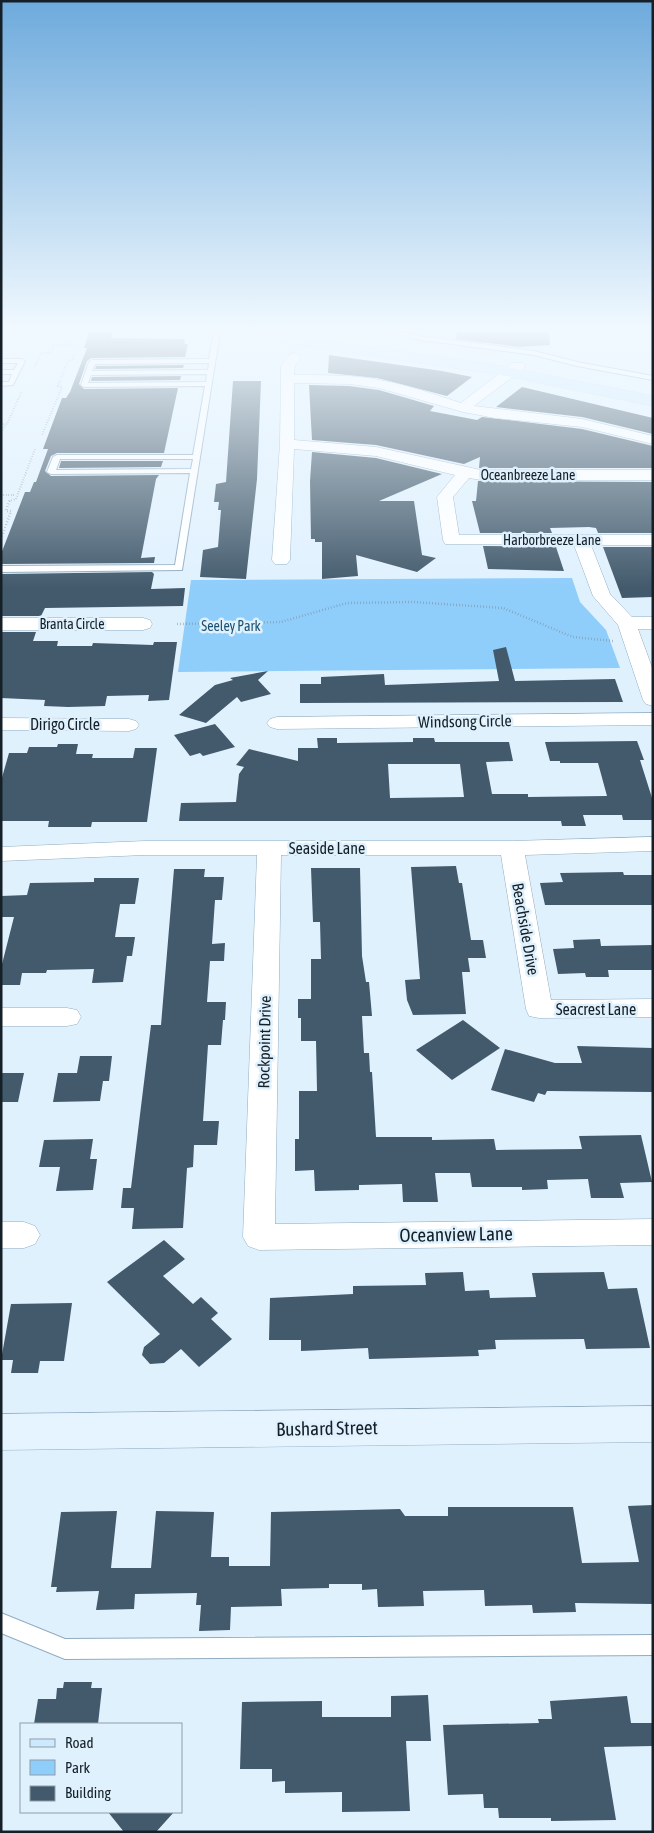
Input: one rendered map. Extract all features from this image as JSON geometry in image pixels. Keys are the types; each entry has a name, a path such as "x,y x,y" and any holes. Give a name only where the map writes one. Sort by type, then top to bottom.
{"street":[{"path":"281,560 286,418"},
{"path":"529,418 582,423 653,440"},
{"name":"Oceanbreeze Lane","path":"286,444 324,444 372,450 409,457 465,473 502,476 653,475"},
{"name":"Harborbreeze Lane","path":"465,473 445,497 450,540 653,540"},
{"path":"581,540 602,596 628,623 653,700"},
{"path":"628,623 653,622"},
{"name":"Branta Circle","path":"1,624 143,624"},
{"name":"Windsong Circle","path":"277,723 653,719"},
{"name":"Dirigo Circle","path":"1,724 129,725"},
{"name":"Seaside Lane","path":"1,854 145,848 512,848 653,844"},
{"name":"Rockpoint Drive","path":"259,1237 269,848"},
{"name":"Beachside Drive","path":"512,848 539,1009"},
{"name":"Seacrest Lane","path":"539,1009 653,1008"},
{"path":"1,1018 67,1017"},
{"name":"Oceanview Lane","path":"259,1237 653,1232"},
{"name":"Bushard Street","path":"1,1432 653,1424"}],"lane":[{"path":"1,569 179,568 203,418"},
{"path":"195,472 51,472 57,457 197,456"},
{"path":"1,1623 65,1649 653,1645"}],"path":[{"path":"42,435 49,418"},
{"path":"1,432 7,424"},
{"path":"1,539 11,511 6,511 10,499 16,499 35,449"},
{"path":"1,495 15,495"},
{"path":"177,624 281,622 347,603 413,602 448,606 503,608 573,637 601,641 633,640"}],"green space":[{"name":"Seeley Park","path":"572,578 580,602 606,630 620,668 178,672 191,580"}],"building":[{"path":"55,418 172,418 164,453 57,453 51,456 45,471 51,476 159,475 156,479 141,558 155,557 154,563 1,564 1,554 25,492 30,492 34,482 36,482 48,449 43,449"},
{"path":"230,418 260,418 257,479 246,579 200,577 203,550 218,547 221,510 218,510 219,502 214,502 216,484 226,482"},
{"path":"311,418 464,418 477,420 487,418 582,429 653,446 653,468 479,468 480,457 464,464 376,445 312,440"},
{"path":"584,418 653,418 653,434"},
{"path":"312,452 376,458 442,474 379,501 414,501 422,555 436,558 417,572 356,555 358,576 322,579 322,542 315,542 315,539 311,539 310,481"},
{"path":"61,461 163,461 161,467 59,468"},
{"path":"478,481 653,482 653,533 598,533 596,528 589,527 550,528 552,533 480,533 472,501 476,501"},
{"path":"483,546 556,547 564,571 488,569"},
{"path":"603,547 653,547 653,597 622,598"},
{"path":"152,572 154,574 151,589 185,588 183,606 45,608 41,616 1,616 1,574"},
{"path":"1,632 36,632 33,641 58,641 57,646 92,646 93,643 153,645 154,642 177,642 169,700 148,701 149,695 107,696 105,706 68,707 44,706 45,700 1,698"},
{"path":"506,647 515,681 615,679 623,702 300,703 300,684 321,684 321,677 384,674 385,685 499,681 493,650"},
{"path":"268,671 258,680 271,694 241,702 237,697 206,723 179,715 215,685 233,680 230,678"},
{"path":"215,724 235,747 203,756 200,753 190,756 174,735"},
{"path":"317,738 337,738 337,743 413,742 413,738 434,738 435,742 509,742 513,761 486,762 492,794 528,794 528,797 607,796 598,763 560,763 560,761 550,761 545,742 637,741 644,760 640,760 653,801 653,820 623,820 622,815 583,815 586,826 562,826 561,821 179,821 181,803 236,802 239,774 244,767 236,765 249,749 298,761 298,748 318,748","holes":["388,764 460,764 464,797 390,798"]},
{"path":"58,744 78,744 76,754 93,754 92,758 133,758 135,748 157,748 147,822 92,822 91,827 48,827 49,821 1,821 1,781 9,753 27,753 29,747 57,747"},
{"path":"456,866 459,883 462,883 471,940 483,940 486,958 468,958 470,972 462,972 466,1014 413,1015 407,1000 405,980 420,979 411,867"},
{"path":"311,868 360,868 362,956 366,982 369,982 372,1016 362,1016 364,1053 369,1053 370,1072 372,1072 376,1137 432,1137 432,1140 494,1139 496,1150 582,1149 579,1136 641,1135 652,1182 620,1183 624,1198 591,1198 588,1179 547,1180 548,1189 522,1190 522,1187 472,1187 470,1173 435,1173 438,1202 403,1202 402,1184 359,1185 359,1190 315,1191 314,1170 295,1171 295,1139 299,1139 299,1091 317,1091 316,1041 301,1041 301,1018 298,1018 298,999 311,999 311,959 321,959 320,922 313,922"},
{"path":"174,869 205,869 204,877 224,877 222,900 215,900 212,944 225,943 224,961 210,961 207,1002 226,1002 225,1020 223,1020 221,1045 208,1045 203,1121 219,1121 217,1145 194,1145 193,1167 187,1168 183,1228 132,1229 134,1208 121,1208 123,1188 131,1188 151,1025 161,1025"},
{"path":"623,872 624,875 653,875 653,905 545,905 540,883 563,882 560,873"},
{"path":"94,878 139,878 135,904 120,904 115,937 135,937 132,956 127,956 123,982 92,983 94,969 47,970 46,973 22,973 20,985 1,985 1,968 14,917 1,917 1,896 27,895 30,883 94,882"},
{"path":"600,939 601,946 653,945 653,970 608,970 609,977 586,977 585,973 558,974 553,949 574,948 573,940"},
{"path":"463,1020 500,1048 452,1080 416,1050"},
{"path":"577,1046 653,1048 653,1092 547,1091 545,1095 538,1093 534,1102 491,1090 505,1049 555,1063 582,1063"},
{"path":"80,1056 112,1056 109,1081 103,1081 100,1101 53,1102 58,1073 77,1073"},
{"path":"1,1073 24,1073 18,1102 1,1102"},
{"path":"93,1139 90,1159 97,1159 93,1190 56,1191 60,1167 39,1167 44,1140"},
{"path":"164,1240 185,1259 163,1276 193,1304 201,1297 218,1313 211,1319 232,1339 199,1367 181,1349 164,1363 150,1364 142,1355 144,1347 160,1334 107,1282"},
{"path":"463,1272 465,1291 489,1290 490,1298 536,1297 532,1273 604,1272 608,1289 637,1288 650,1348 586,1349 584,1339 495,1340 496,1349 478,1350 479,1356 369,1359 368,1348 301,1351 301,1340 269,1340 270,1298 353,1294 353,1286 426,1285 425,1273"},
{"path":"72,1303 64,1361 40,1361 38,1373 11,1373 13,1360 1,1360 11,1304"},
{"path":"653,1505 653,1604 575,1603 576,1612 533,1613 532,1605 485,1606 484,1590 423,1591 424,1606 378,1607 377,1589 362,1590 362,1584 329,1584 329,1588 281,1589 282,1606 231,1607 230,1630 199,1631 201,1605 196,1605 197,1593 135,1594 134,1609 96,1610 99,1591 56,1592 57,1587 51,1587 61,1512 117,1511 111,1568 151,1568 156,1511 214,1512 211,1557 229,1557 229,1566 270,1566 271,1512 400,1509 405,1516 448,1516 448,1507 573,1507 582,1563 639,1562 628,1506"},
{"path":"64,1682 92,1682 91,1688 102,1688 98,1723 34,1723 38,1699 56,1699 57,1688 63,1688"},
{"path":"428,1695 431,1741 406,1741 410,1811 342,1812 342,1792 285,1793 285,1781 272,1782 272,1769 240,1769 242,1702 322,1701 322,1717 391,1717 391,1696"},
{"path":"627,1696 631,1723 653,1723 653,1746 604,1747 616,1820 551,1821 551,1818 499,1818 498,1808 484,1808 483,1794 448,1795 443,1725 539,1723 538,1719 552,1719 550,1701"},
{"path":"109,1813 173,1813 156,1832 124,1832"}]}
